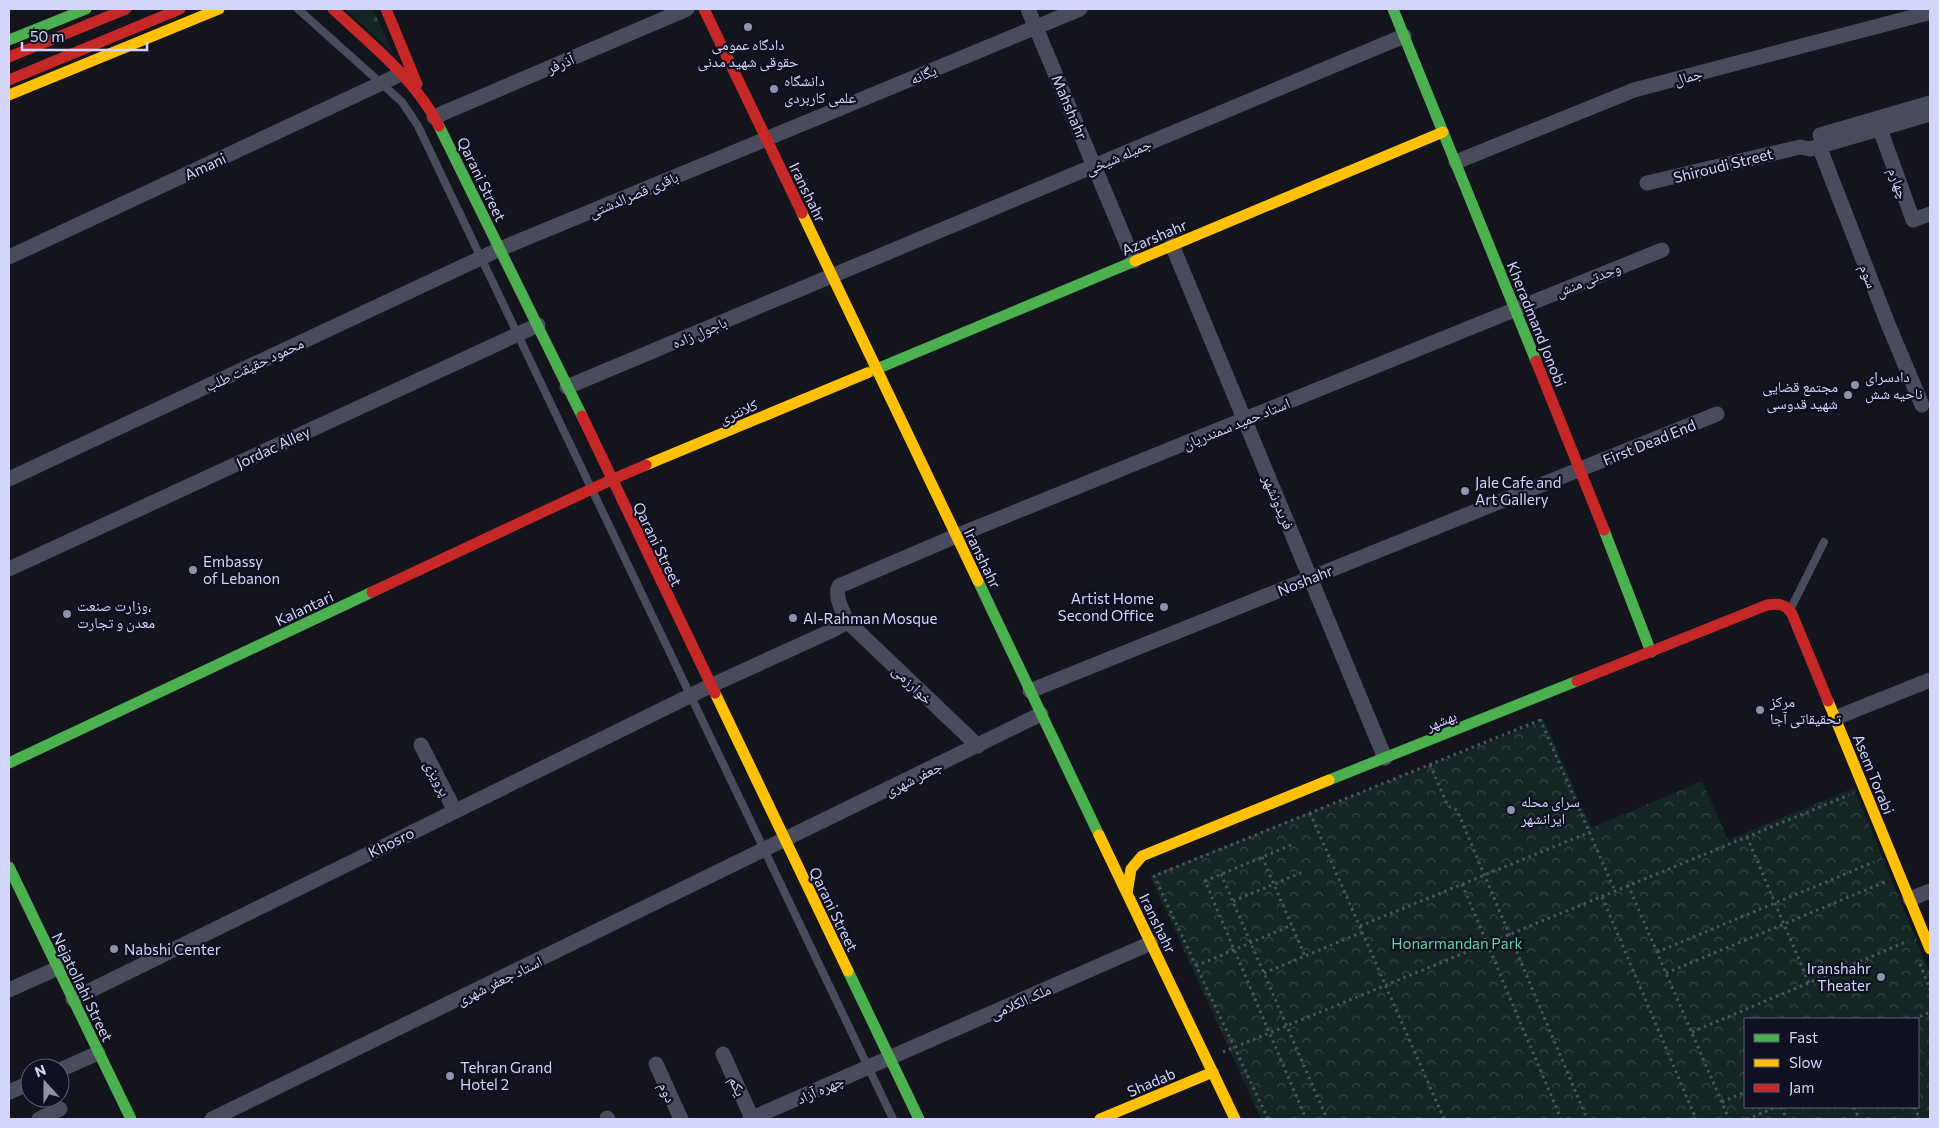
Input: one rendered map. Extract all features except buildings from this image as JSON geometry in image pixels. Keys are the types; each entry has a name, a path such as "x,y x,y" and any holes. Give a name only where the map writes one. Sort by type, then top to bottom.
{"main road":[{"path":"9,40 86,9"},
{"path":"9,57 126,9"},
{"path":"9,80 180,9"},
{"name":"Qarani Street","path":"332,9 400,74 422,98 434,117 538,325 919,1119"},
{"path":"386,9 422,98"},
{"name":"Iranshahr","path":"704,9 1236,1119"},
{"name":"Kheradmand Jonobi","path":"1393,9 1580,469 1651,652"},
{"path":"9,96 216,10"},
{"name":"Azarshahr","path":"876,369 1443,132"},
{"name":"کلانتری","path":"611,480 876,369"},
{"name":"Kalantari","path":"9,763 611,480"},
{"name":"بهشهر","path":"1127,893 1128,877 1131,868 1144,855 1767,605 1781,604 1790,610"},
{"name":"Asem Torabi","path":"1790,610 1930,950"},
{"name":"Nejatollahi Street","path":"9,868 131,1119"},
{"name":"Shadab","path":"1100,1119 1213,1072"}],"street":[{"name":"آذرفر","path":"434,117 686,9"},
{"name":"Mahshahr","path":"1028,9 1134,261"},
{"name":"یگانه","path":"766,139 1080,9"},
{"name":"جمال","path":"1456,162 1634,90 1928,15"},
{"name":"جمیله شیخی","path":"832,276 1404,36"},
{"name":"Amani","path":"9,257 400,74"},
{"name":"Shiroudi Street","path":"1800,147 1806,139 1930,104"},
{"name":"Shiroudi Street","path":"1647,184 1800,147 1810,149 1930,114"},
{"name":"چهارم","path":"1880,129 1913,220 1930,214"},
{"name":"باقری قصرالدشتی","path":"500,249 766,139"},
{"name":"سوم","path":"1818,146 1922,405"},
{"name":"فریدونشهر","path":"1172,245 1386,758"},
{"name":"محمود حقیقت طلب","path":"9,478 500,249"},
{"name":"وحدتی منش","path":"1515,309 1662,250"},
{"name":"باجول زاده","path":"567,387 832,276"},
{"name":"استاد حمید سمندریان","path":"848,622 838,597 837,591 839,586 956,536 1515,309"},
{"name":"Jordac Alley","path":"9,568 538,325"},
{"name":"First Dead End","path":"1580,469 1717,414"},
{"name":"Noshahr","path":"1030,691 1580,469"},
{"name":"Khosro","path":"72,999 710,686 848,622"},
{"name":"خوارزمی","path":"848,622 978,746"},
{"path":"1835,718 1930,680"},
{"name":"جعفر شهری","path":"785,841 1041,714"},
{"name":"پرویزی","path":"421,745 455,811"},
{"name":"استاد جعفر شهری","path":"212,1119 785,841"},
{"path":"1910,899 1930,891"},
{"name":"ملک الکلامی","path":"890,1059 1151,943"},
{"path":"9,990 58,968"},
{"path":"70,1066 98,1053"},
{"name":"یکم","path":"723,1054 751,1119"},
{"name":"چهره آزاد","path":"751,1119 890,1059"},
{"name":"دوم","path":"656,1064 681,1119"},
{"path":"39,1119 60,1109"}],"lane":[{"path":"298,9 402,102 418,126 893,1119"},
{"path":"1790,610 1824,542"}],"path":[{"path":"1531,700 1615,891"},
{"path":"1268,1119 1154,876 1540,720"},
{"path":"1430,765 1448,806 1457,810 1587,1119"},
{"path":"1206,1059 1864,788"},
{"path":"1301,792 1444,1119"},
{"path":"1360,926 1590,832"},
{"path":"1747,837 1809,983"},
{"path":"1291,845 1205,881 1306,1119"},
{"path":"1262,857 1305,956"},
{"path":"1657,952 1877,861"},
{"path":"1233,901 1303,872"},
{"path":"1221,874 1327,1119"},
{"path":"1666,973 1886,881"},
{"path":"1462,884 1561,1119"},
{"path":"1628,886 1729,1119"},
{"path":"1602,896 1696,1119"},
{"path":"1196,966 1292,925"},
{"path":"1264,972 1363,932"},
{"path":"1692,1032 1910,940"},
{"path":"1916,1018 1930,1012"},
{"path":"1722,1102 1744,1092"},
{"path":"1747,1119 1774,1108"}],"green space":[{"path":"345,9 373,9 392,52"},
{"name":"Honarmandan Park","path":"1544,720 1591,828 1702,781 1728,840 1854,788 1930,973 1930,1119 1261,1119 1150,876"}],"traffic: fast":[{"path":"9,40 86,9"},
{"path":"1393,9 1536,361"},
{"path":"439,126 582,416"},
{"path":"867,373 1135,261"},
{"path":"1604,530 1651,652"},
{"path":"978,581 1099,835"},
{"path":"9,763 372,592"},
{"path":"1329,780 1577,681"},
{"path":"9,867 131,1119"},
{"path":"848,971 919,1119"}],"traffic: slow":[{"path":"9,95 219,9"},
{"path":"1135,261 1443,132"},
{"path":"802,213 978,581"},
{"path":"646,465 867,373"},
{"path":"715,693 848,971"},
{"path":"1828,701 1930,949"},
{"path":"1127,893 1131,869 1142,856 1329,780"},
{"path":"1099,835 1235,1119"},
{"path":"1100,1119 1213,1072"}],"traffic: jam":[{"path":"9,57 126,9"},
{"path":"9,80 180,9"},
{"path":"333,9 377,49 405,78 418,93 439,126"},
{"path":"386,9 417,84"},
{"path":"704,9 802,213"},
{"path":"1536,361 1604,530"},
{"path":"582,416 715,693"},
{"path":"372,592 646,465"},
{"path":"1577,681 1767,605 1778,604 1787,608 1792,614 1828,701"}],"place":[{"name":"دادگاه عمومی حقوقی شهید مدنی","path":"748,27"},
{"name":"دانشگاه علمی کاربردی","path":"774,89"},
{"name":"دادسرای ناحیه شش","path":"1855,385"},
{"name":"مجتمع قضایی شهید قدوسی","path":"1848,395"},
{"name":"Jale Cafe and Art Gallery","path":"1465,491"},
{"name":"Embassy of Lebanon","path":"193,570"},
{"name":"Artist Home Second Office","path":"1164,607"},
{"name":"وزارت صنعت، معدن و تجارت","path":"67,614"},
{"name":"Al-Rahman Mosque","path":"793,618"},
{"name":"مرکز تحقیقاتی آجا","path":"1760,710"},
{"name":"سرای محله ایرانشهر","path":"1511,810"},
{"name":"Nabshi Center","path":"114,949"},
{"name":"Iranshahr Theater","path":"1881,977"},
{"name":"Tehran Grand Hotel 2","path":"450,1076"}]}
